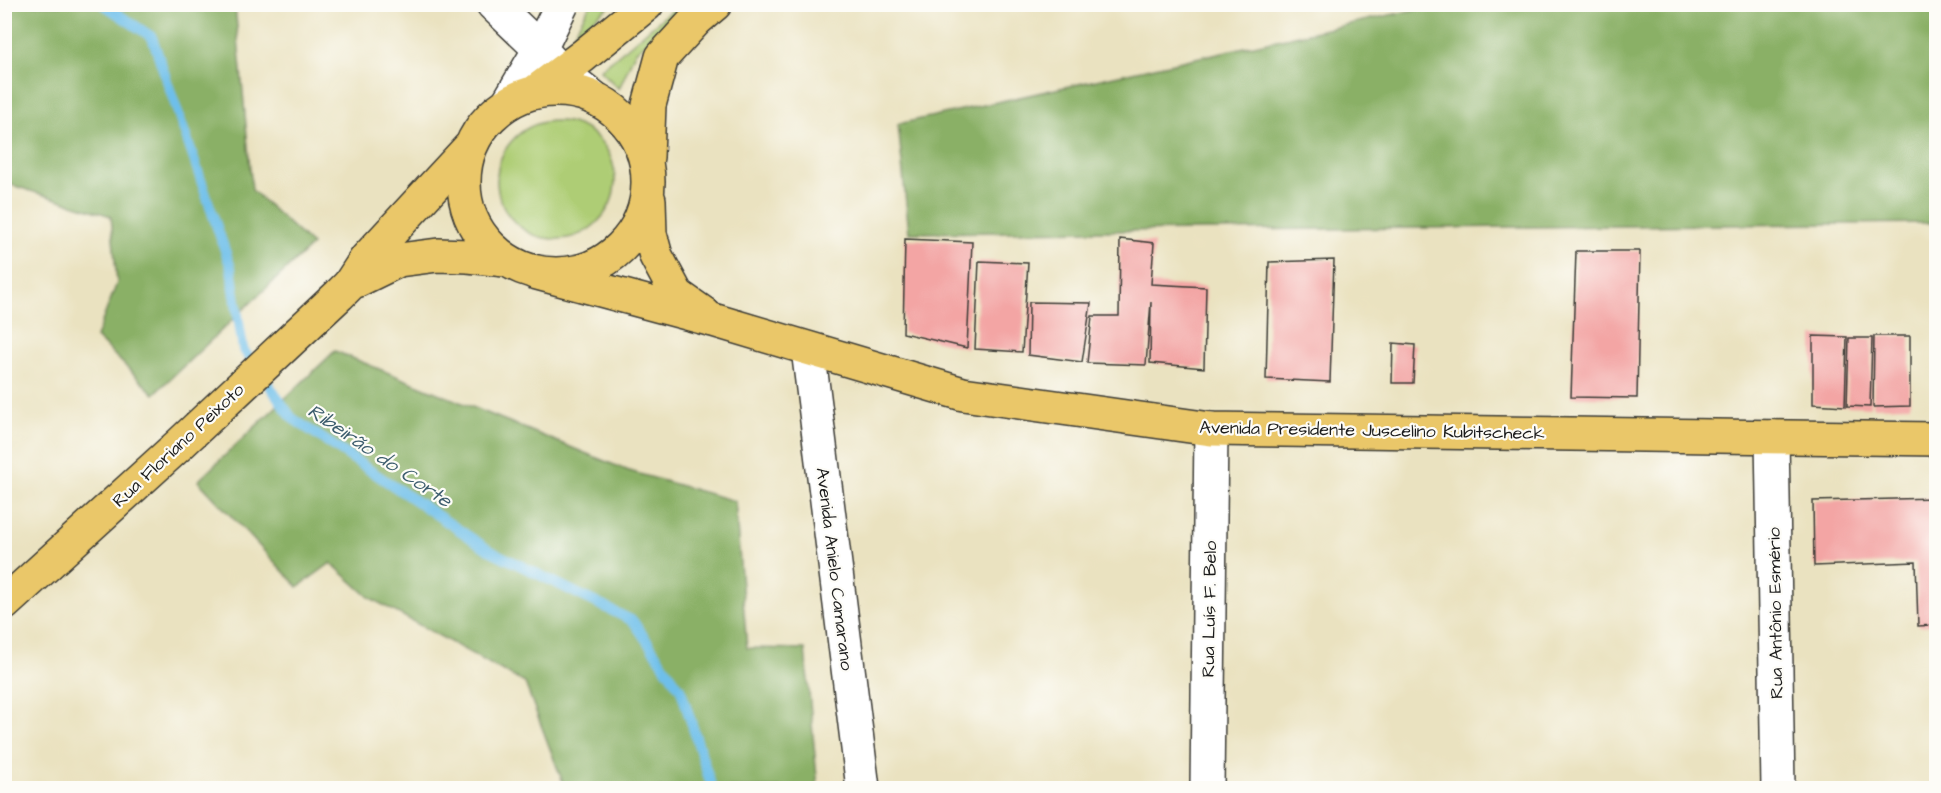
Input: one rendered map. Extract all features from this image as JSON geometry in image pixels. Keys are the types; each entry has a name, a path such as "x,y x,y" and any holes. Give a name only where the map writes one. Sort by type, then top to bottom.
{"main road":[{"path":"646,4 551,61 521,97 485,122 470,147 463,178 466,210 481,238 519,266 566,274 597,265 623,246 641,220 648,177 649,105 662,57 696,20 716,4"},
{"path":"521,97 565,89 593,97 618,112 636,135 648,177"},
{"name":"Rua Floriano Peixoto","path":"4,604 180,444 344,290 366,259 470,147"},
{"name":"Avenida Presidente Juscelino Kubitscheck","path":"648,177 650,234 656,256 677,295 713,320"},
{"name":"Rua Floriano Peixoto","path":"344,290 399,260 438,255 468,256 519,266"},
{"name":"Avenida Presidente Juscelino Kubitscheck","path":"519,266 713,320 963,394 1211,429 1936,439"}],"street":[{"path":"493,4 551,61 593,97"},
{"path":"551,61 562,4"},
{"name":"Avenida Anielo Camarano","path":"808,349 863,789"},
{"name":"Rua Luís F. Belo","path":"1207,789 1211,429"},
{"name":"Rua Antônio Esmério","path":"1772,436 1778,789"}],"green space":[{"path":"4,5 235,5 252,190 312,245 154,394 96,337 117,283 111,216 5,183"},
{"path":"590,5 611,5 573,35"},
{"path":"678,5 692,5 635,52 619,89 600,70"},
{"path":"1435,5 1936,5 1936,223 909,233 898,124"},
{"path":"556,121 579,125 598,138 611,157 615,180 611,203 598,222 579,235 556,239 533,235 514,222 501,203 497,180 501,157 514,138 533,125"},
{"path":"335,351 629,471 735,501 747,648 805,649 818,788 565,788 525,683 370,598 331,563 298,587 198,481"}],"water":[{"path":"103,5 109,5 154,35 234,268 244,348 292,417 489,550 292,418 243,349 231,268 152,37"},
{"path":"489,550 633,620 682,690 713,788 681,690 633,621"}],"building":[{"path":"905,239 972,242 967,348 903,333"},
{"path":"1120,239 1154,243 1151,284 1206,287 1204,368 1150,363 1151,302 1146,365 1087,363 1092,316 1119,316"},
{"path":"1576,251 1640,251 1637,398 1571,397"},
{"path":"1334,260 1330,382 1266,379 1269,262"},
{"path":"979,261 1028,263 1022,352 975,349"},
{"path":"1029,302 1091,303 1082,362 1028,355"},
{"path":"1813,336 1847,337 1845,406 1813,404"},
{"path":"1874,336 1910,336 1910,406 1873,407"},
{"path":"1849,338 1872,338 1870,407 1847,406"},
{"path":"1393,343 1415,345 1413,383 1392,383"},
{"path":"1936,498 1936,625 1918,626 1916,562 1814,566 1813,501"}],"waterway":[{"name":"Ribeirão do Corte","path":"103,4 152,37 231,268 243,349 257,369"},
{"name":"Ribeirão do Corte","path":"266,381 292,418 489,550 633,621 681,690 712,788"}]}
